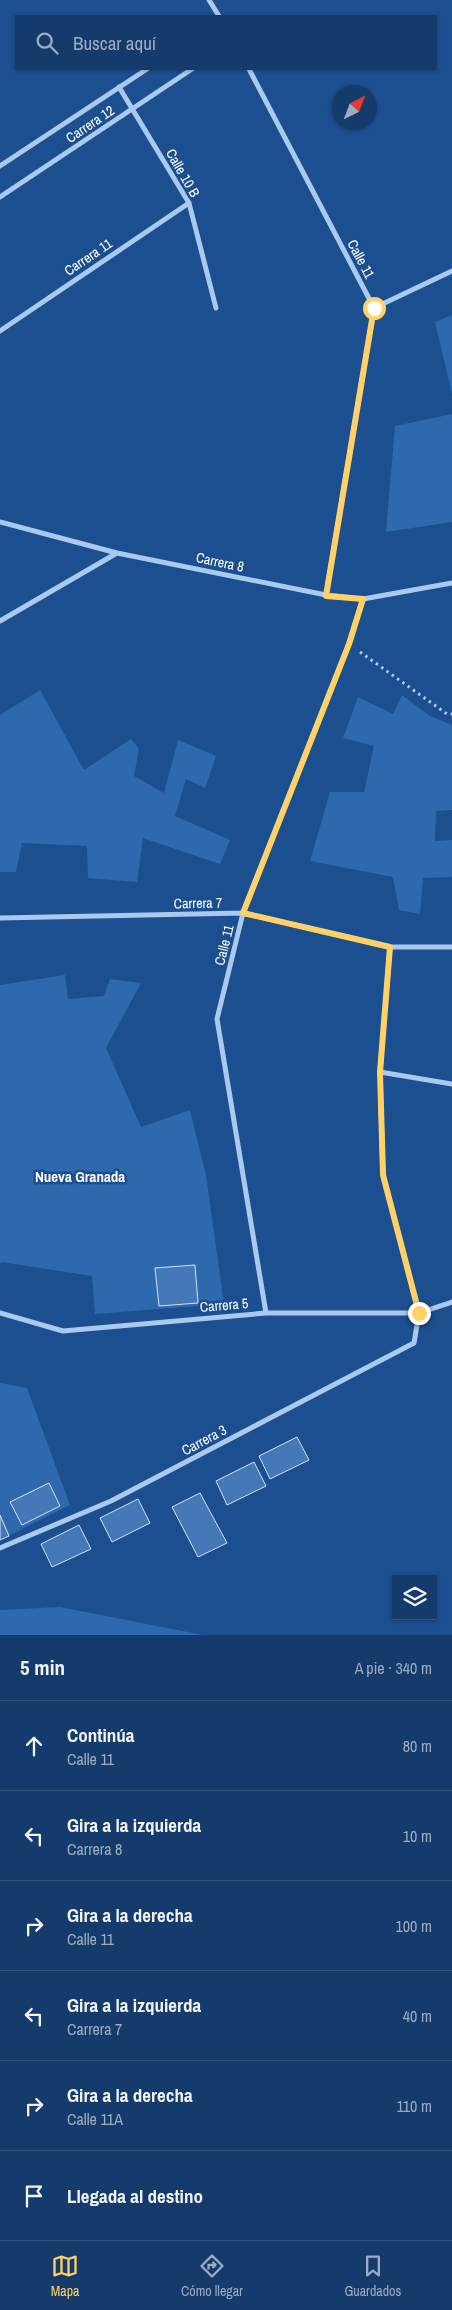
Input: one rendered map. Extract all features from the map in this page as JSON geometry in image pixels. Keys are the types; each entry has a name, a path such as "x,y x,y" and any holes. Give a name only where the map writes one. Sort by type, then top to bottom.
{"street":[{"path":"209,0 218,15"},
{"name":"Carrera 12","path":"0,166 145,70"},
{"name":"Carrera 12","path":"0,197 190,70"},
{"name":"Calle 11","path":"250,70 374,308"},
{"name":"Calle 10 B","path":"119,87 189,203 216,308"},
{"name":"Carrera 11","path":"0,330 189,203"},
{"path":"326,596 374,308 452,271"},
{"name":"Carrera 8","path":"0,522 117,553 326,596 363,599 452,583"},
{"path":"0,621 117,553"},
{"name":"Calle 11","path":"266,1312 217,1019 243,913 349,644 363,599"},
{"name":"Carrera 7","path":"0,918 243,913 390,947 452,947"},
{"path":"390,947 380,1072 383,1175 419,1313"},
{"path":"380,1072 452,1084"},
{"name":"Carrera 5","path":"0,1313 63,1331 266,1312 419,1313 452,1302"},
{"name":"Carrera 3","path":"0,1548 111,1501 414,1343 419,1313"}],"path":[{"path":"349,644 447,714 452,714"}],"shaded area":[{"path":"452,315 452,394 435,322"},
{"path":"452,414 452,522 386,532 395,426"},
{"path":"40,690 84,770 131,739 139,749 134,776 164,793 178,740 216,756 205,788 186,779 175,816 230,840 220,864 143,838 137,882 88,878 87,846 22,843 16,872 0,872 0,715"},
{"path":"402,695 430,716 452,725 452,810 436,811 435,841 452,840 452,877 423,878 420,914 399,910 393,877 310,861 330,792 364,792 374,746 343,738 358,697 393,714"},
{"path":"65,975 68,999 104,996 110,979 141,983 106,1048 141,1127 190,1110 206,1175 224,1304 95,1314 92,1276 1,1262 0,1266 0,985"},
{"path":"0,1383 27,1388 70,1505 0,1540"},
{"path":"60,1607 203,1635 0,1635 0,1610"}],"building":[{"path":"195,1265 198,1303 159,1306 155,1268"},
{"path":"297,1437 309,1460 270,1479 259,1456"},
{"path":"254,1462 266,1486 227,1505 216,1481"},
{"path":"49,1483 60,1506 22,1525 10,1502"},
{"path":"200,1493 227,1543 198,1557 172,1507"},
{"path":"138,1499 150,1523 112,1542 100,1518"},
{"path":"0,1515 9,1536 0,1540"},
{"path":"79,1525 91,1549 52,1567 41,1544"}],"district":[{"name":"Nueva Granada","path":"80,1176"}],"route":[{"path":"374,308 326,596 363,599 349,644 243,913 390,947 380,1072 383,1175 419,1313"}]}
